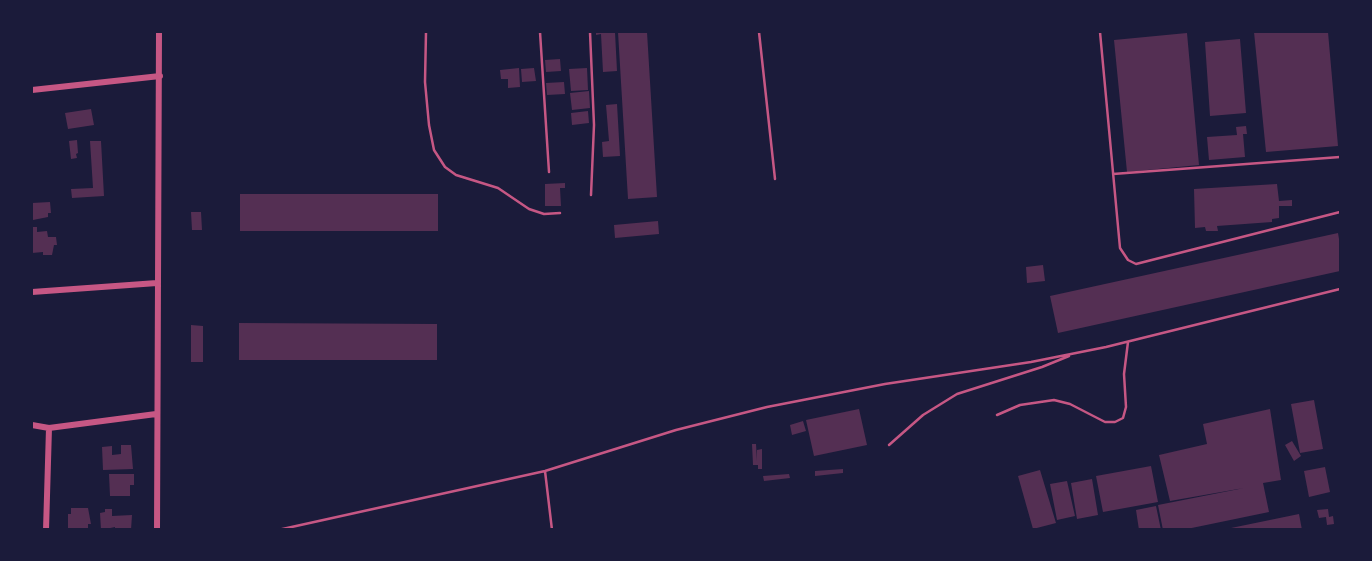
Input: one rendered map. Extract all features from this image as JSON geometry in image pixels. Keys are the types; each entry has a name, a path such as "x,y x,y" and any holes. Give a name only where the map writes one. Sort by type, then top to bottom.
{"street":[{"path":"156,530 159,32"},
{"path":"32,90 160,76"},
{"path":"32,292 158,283"},
{"path":"32,425 48,428 156,414"},
{"path":"46,530 48,428"}],"lane":[{"path":"426,32 425,82 429,125 434,150 445,167 456,175 498,188 529,209 544,214 560,213"},
{"path":"540,32 549,172"},
{"path":"590,32 594,125 592,195"},
{"path":"760,32 775,179"},
{"path":"1100,32 1119,248 1128,260 1136,264 1340,212"},
{"path":"1113,174 1340,158"},
{"path":"278,530 545,471 676,430 767,407 885,384 1075,353 1340,289"},
{"path":"997,415 1020,405 1054,400 1070,404 1105,422 1115,422 1123,418 1126,407 1124,373 1128,342"},
{"path":"889,445 923,415 957,394 1042,368 1075,353"},
{"path":"545,471 552,530"}],"building":[{"path":"596,32 615,32 617,71 603,72 601,34 596,35"},
{"path":"618,32 647,32 657,197 628,199"},
{"path":"1254,32 1328,32 1338,146 1266,152"},
{"path":"1187,33 1199,165 1127,172 1114,40"},
{"path":"1240,39 1246,113 1210,116 1205,42"},
{"path":"560,59 561,71 546,72 545,60"},
{"path":"519,68 520,87 508,88 508,79 501,79 500,70"},
{"path":"534,68 536,81 522,82 521,69"},
{"path":"587,68 588,90 571,91 569,69"},
{"path":"564,82 565,94 547,95 546,83"},
{"path":"589,91 590,108 572,110 570,93"},
{"path":"617,104 620,156 603,157 602,142 609,141 606,105"},
{"path":"91,109 94,125 68,129 65,113"},
{"path":"588,111 589,123 572,125 571,113"},
{"path":"1246,126 1247,134 1243,134 1245,157 1209,160 1207,137 1237,135 1236,127"},
{"path":"77,140 77,158 71,159 69,141"},
{"path":"90,141 101,141 104,196 72,198 71,189 93,188"},
{"path":"565,183 565,188 560,188 561,206 545,206 545,184"},
{"path":"1277,184 1279,201 1292,200 1292,206 1279,206 1279,218 1272,219 1272,222 1217,226 1218,231 1206,231 1205,227 1195,228 1194,189"},
{"path":"240,194 438,194 438,231 240,231"},
{"path":"50,202 51,213 48,213 48,217 33,220 32,203"},
{"path":"191,212 201,212 202,230 192,230"},
{"path":"658,221 659,234 615,238 614,225"},
{"path":"32,227 37,227 37,232 47,231 48,237 56,237 57,245 54,245 52,255 32,253"},
{"path":"1338,233 1340,271 1058,333 1050,296"},
{"path":"1043,265 1045,281 1027,283 1026,267"},
{"path":"239,323 437,324 437,360 239,360"},
{"path":"191,325 203,326 203,362 191,362"},
{"path":"1314,400 1323,449 1300,453 1291,404"},
{"path":"859,409 867,445 814,456 806,420"},
{"path":"1270,409 1281,480 1263,483 1269,512 1182,530 1163,530 1158,505 1244,488 1170,501 1159,455 1207,444 1203,424"},
{"path":"803,421 806,431 792,435 790,425"},
{"path":"1292,441 1301,456 1294,461 1285,445"},
{"path":"752,444 756,444 757,461 757,450 762,449 762,469 753,465"},
{"path":"121,445 131,445 133,469 103,470 102,447 112,446 112,455 121,454"},
{"path":"1151,466 1158,502 1103,512 1096,476"},
{"path":"1325,467 1330,492 1309,497 1304,471"},
{"path":"843,469 843,473 815,476 815,471"},
{"path":"1040,470 1056,523 1033,529 1018,476"},
{"path":"109,474 134,474 130,496 110,496"},
{"path":"789,474 790,478 764,481 763,476"},
{"path":"1092,479 1098,515 1077,519 1071,483"},
{"path":"1067,481 1075,516 1057,520 1050,484"},
{"path":"1156,506 1161,530 1139,530 1136,510"},
{"path":"71,508 88,508 91,524 88,524 88,530 68,530 68,514 71,514"},
{"path":"105,509 112,509 112,516 132,515 131,530 115,530 115,527 101,530 100,513 105,512"},
{"path":"1328,509 1334,524 1327,525 1326,517 1319,518 1317,510"},
{"path":"1299,514 1302,530 1231,530 1231,528"}]}
